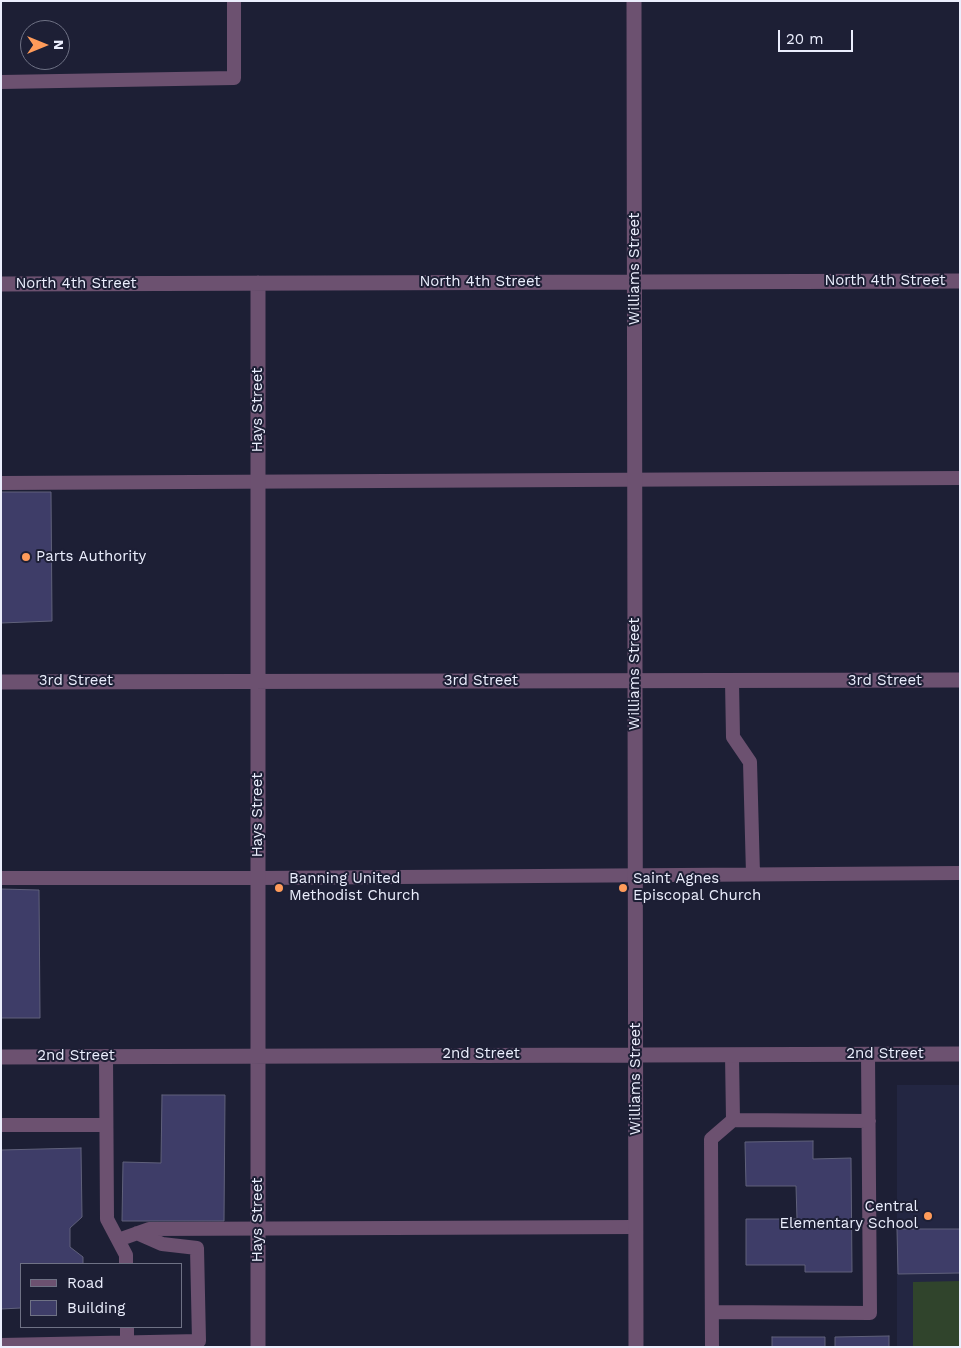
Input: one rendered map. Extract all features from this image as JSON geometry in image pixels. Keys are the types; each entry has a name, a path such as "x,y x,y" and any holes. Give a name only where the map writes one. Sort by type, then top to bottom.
{"street":[{"name":"Williams Street","path":"634,1 636,1347"},
{"name":"North 4th Street","path":"1,284 960,281"},
{"name":"Hays Street","path":"258,283 258,1347"},
{"name":"3rd Street","path":"1,682 960,680"},
{"name":"2nd Street","path":"1,1057 960,1054"}],"lane":[{"path":"1,82 234,78 234,1"},
{"path":"1,483 960,478"},
{"path":"732,681 733,737 750,762 754,874"},
{"path":"1,878 960,873"},
{"path":"712,1312 870,1313 868,1054"},
{"path":"732,1055 733,1120"},
{"path":"106,1056 107,1219 126,1255 126,1263"},
{"path":"712,1347 711,1140 733,1120 869,1121"},
{"path":"1,1125 106,1125"},
{"path":"118,1240 148,1229 636,1227"},
{"path":"1,1345 127,1345 199,1341 197,1248 162,1244 137,1233"},
{"path":"127,1328 127,1345"}],"shaded area":[{"name":"Central Elementary School","path":"897,1085 960,1085 960,1347 897,1347"}],"green space":[{"path":"960,1281 960,1347 913,1347 913,1282"}],"building":[{"name":"Parts Authority","path":"1,492 51,492 52,621 1,623"},
{"path":"1,889 39,890 40,1018 1,1018"},
{"path":"162,1095 225,1095 224,1221 122,1221 123,1162 161,1163"},
{"path":"813,1141 813,1159 851,1158 852,1272 805,1272 805,1265 746,1265 746,1219 797,1219 796,1186 746,1186 745,1142"},
{"path":"81,1148 82,1217 70,1228 70,1247 83,1257 83,1263 20,1263 20,1308 1,1309 1,1150"},
{"path":"897,1229 960,1229 960,1273 898,1274"},
{"path":"889,1336 889,1347 835,1347 835,1337"},
{"path":"772,1337 825,1337 825,1347 772,1347"}],"place":[{"name":"Parts Authority","path":"26,557"},
{"name":"Banning United Methodist Church","path":"279,888"},
{"name":"Saint Agnes Episcopal Church","path":"623,888"},
{"name":"Central Elementary School","path":"928,1216"}]}
